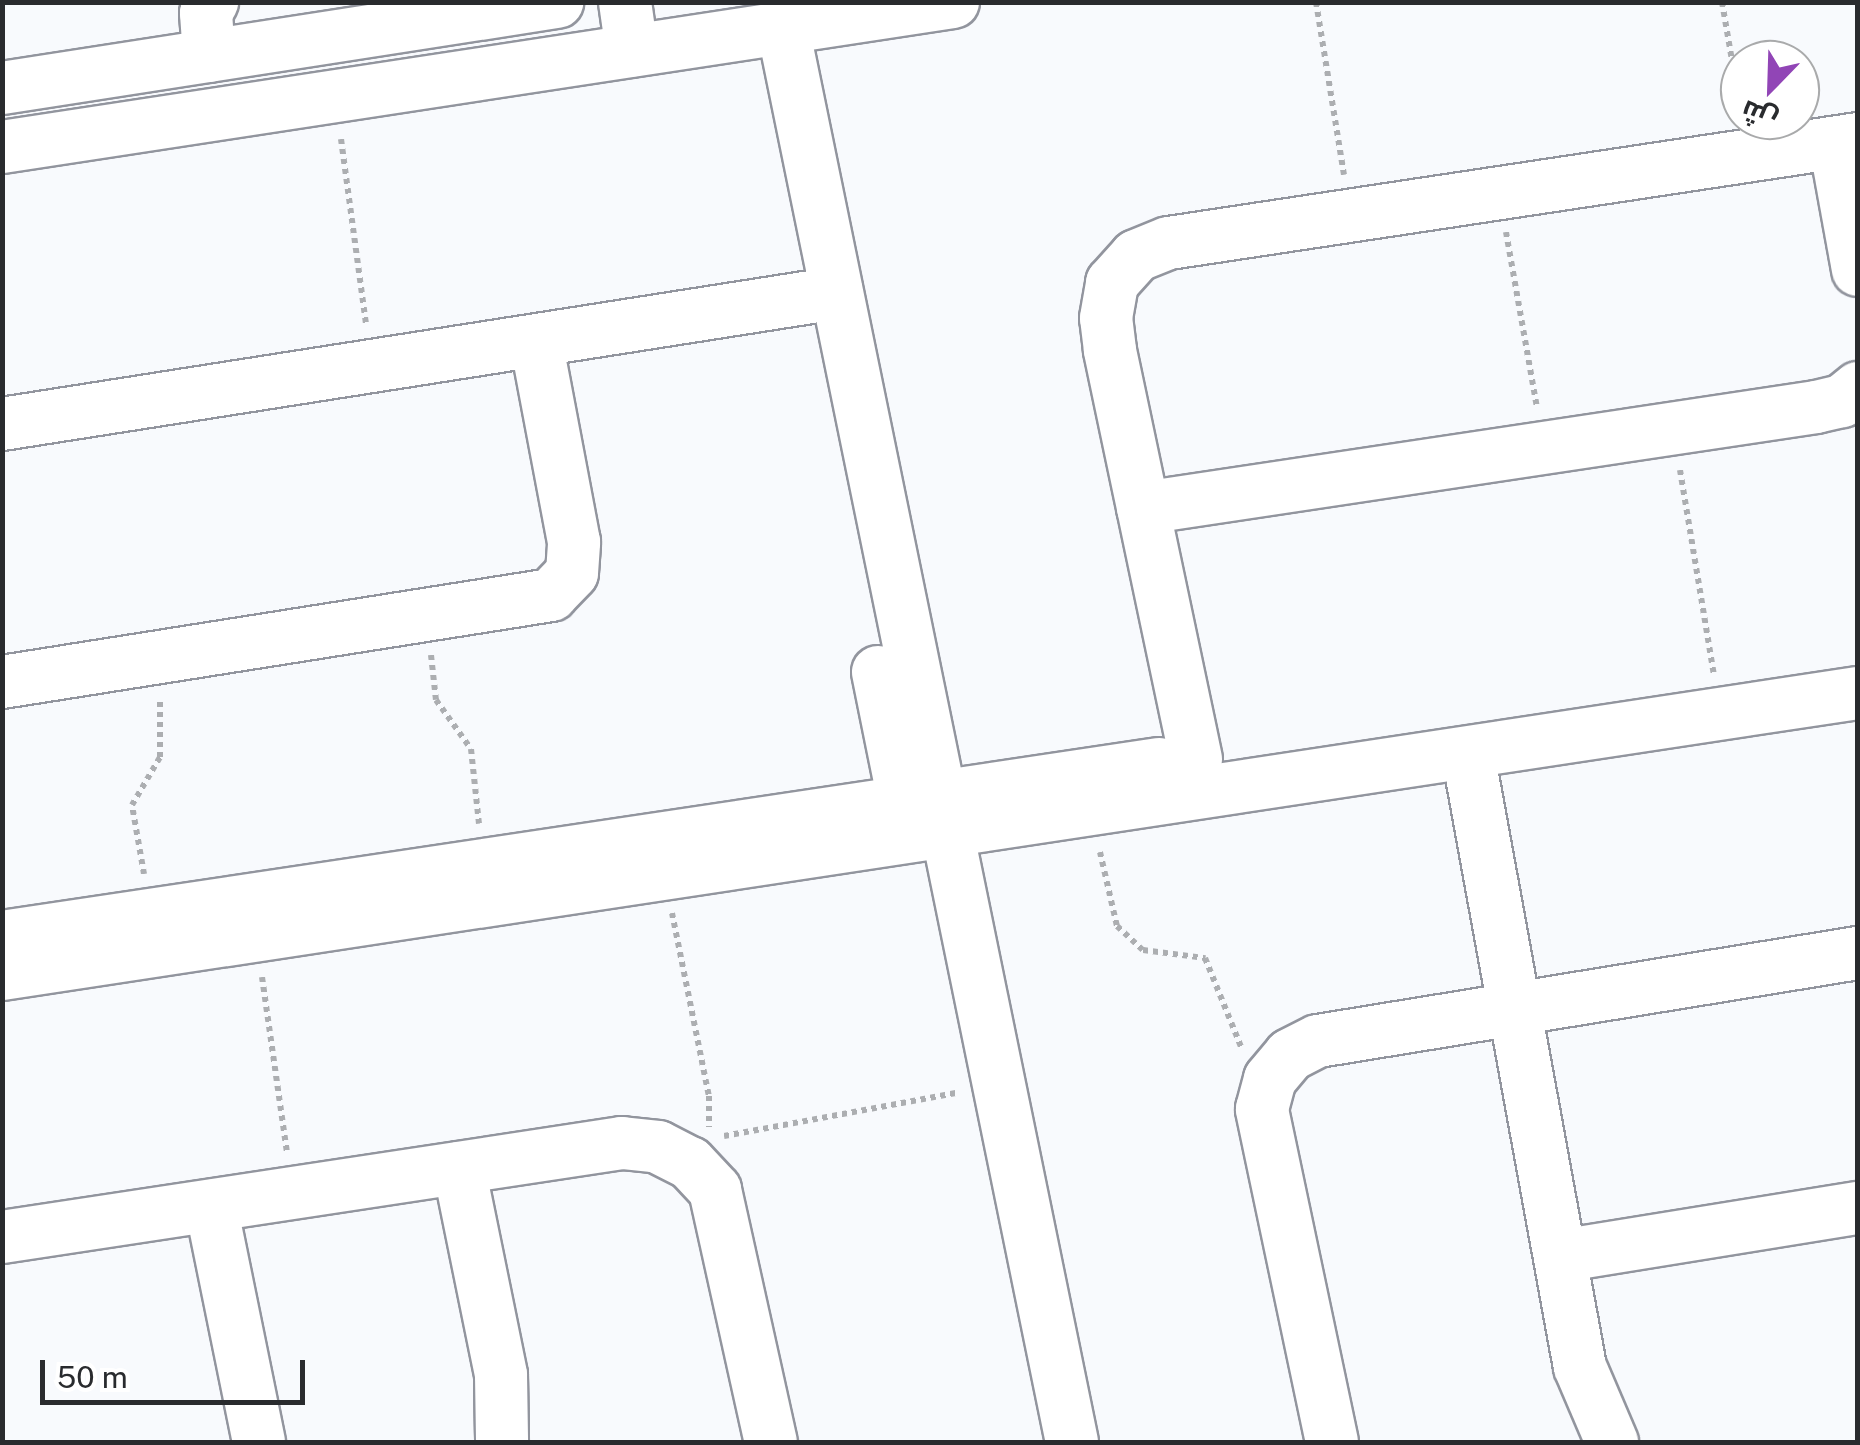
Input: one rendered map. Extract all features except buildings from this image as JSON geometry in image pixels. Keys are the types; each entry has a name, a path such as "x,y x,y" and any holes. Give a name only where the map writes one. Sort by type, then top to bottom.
{"street":[{"path":"208,56 206,14 212,2"},
{"path":"2,88 494,7 557,2"},
{"path":"2,148 335,100 628,27 765,31 953,2"},
{"path":"765,31 926,818 1072,1442"},
{"path":"1196,759 1106,318 1112,284 1136,256 1169,243 1846,141 1858,270"},
{"path":"2,424 820,296"},
{"path":"2,682 552,595 572,573 574,542 536,341"},
{"path":"1142,508 1842,401 1858,388"},
{"path":"2,974 664,878 1196,759 1858,660"},
{"path":"2,937 484,865 926,818 1091,812 1858,693"},
{"path":"1468,754 1580,1368 1612,1442"},
{"path":"926,818 964,1092 1035,1442"},
{"path":"1332,1442 1262,1109 1280,1066 1318,1041 1858,953"},
{"path":"2,1237 622,1144 658,1147 690,1163 715,1190 728,1224 772,1442"},
{"path":"459,1168 502,1376 502,1442"},
{"path":"211,1206 259,1442"},
{"path":"1560,1256 1858,1208"}],"path":[{"path":"1316,2 1351,216"},
{"path":"1722,2 1729,40"},
{"path":"335,100 371,366"},
{"path":"1498,194 1545,447"},
{"path":"1674,428 1715,681"},
{"path":"426,616 436,700 472,748 484,865"},
{"path":"152,914 132,805 160,757 160,658"},
{"path":"1091,812 1118,926 1142,950 1206,958 1262,1109"},
{"path":"664,878 709,1096 704,1140 964,1092"},
{"path":"256,937 293,1194"}]}
